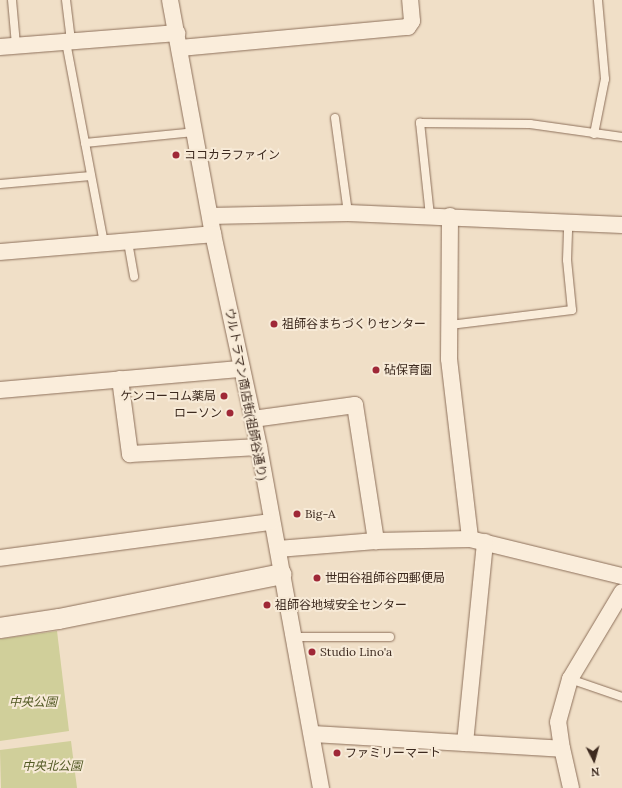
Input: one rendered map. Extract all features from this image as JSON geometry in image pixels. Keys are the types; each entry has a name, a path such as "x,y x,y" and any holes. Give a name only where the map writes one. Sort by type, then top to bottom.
{"street":[{"name":"ウルトラマン商店街(祖師谷通り)","path":"170,0 196,132 213,234 259,447 270,522 278,549 293,637 313,734 321,788"},
{"path":"0,47 66,42 178,41 408,28 412,21 410,0"},
{"path":"210,216 348,213 450,216 622,225"},
{"path":"450,216 449,359 477,541 465,744"},
{"path":"0,251 128,242 213,234"},
{"path":"0,390 242,369"},
{"path":"120,379 130,454 259,447"},
{"path":"253,419 355,405 376,540"},
{"path":"0,558 270,522"},
{"path":"278,549 376,540 477,541 622,576"},
{"path":"0,628 59,619 282,574"},
{"path":"571,788 558,722 570,679 622,592"},
{"path":"313,734 465,744 562,748"}],"lane":[{"path":"12,0 16,45"},
{"path":"66,0 70,35 66,42 104,243"},
{"path":"594,134 605,79 598,0"},
{"path":"335,118 348,213"},
{"path":"430,216 420,123 530,124 622,137"},
{"path":"85,143 196,132"},
{"path":"0,184 91,176"},
{"path":"450,325 572,310 567,260 568,222"},
{"path":"128,242 134,276"},
{"path":"293,637 390,637"},
{"path":"570,679 622,697"}],"green space":[{"name":"中央公園","path":"57,631 69,731 0,741 0,639"},
{"name":"中央北公園","path":"71,741 77,788 1,788 0,750"}],"place":[{"name":"ココカラファイン","path":"176,155"},
{"name":"祖師谷まちづくりセンター","path":"274,324"},
{"name":"砧保育園","path":"376,370"},
{"name":"ケンコーコム薬局","path":"224,396"},
{"name":"ローソン","path":"230,413"},
{"name":"Big-A","path":"297,514"},
{"name":"世田谷祖師谷四郵便局","path":"317,578"},
{"name":"祖師谷地域安全センター","path":"267,605"},
{"name":"Studio Lino'a","path":"312,652"},
{"name":"ファミリーマート","path":"337,753"}]}
